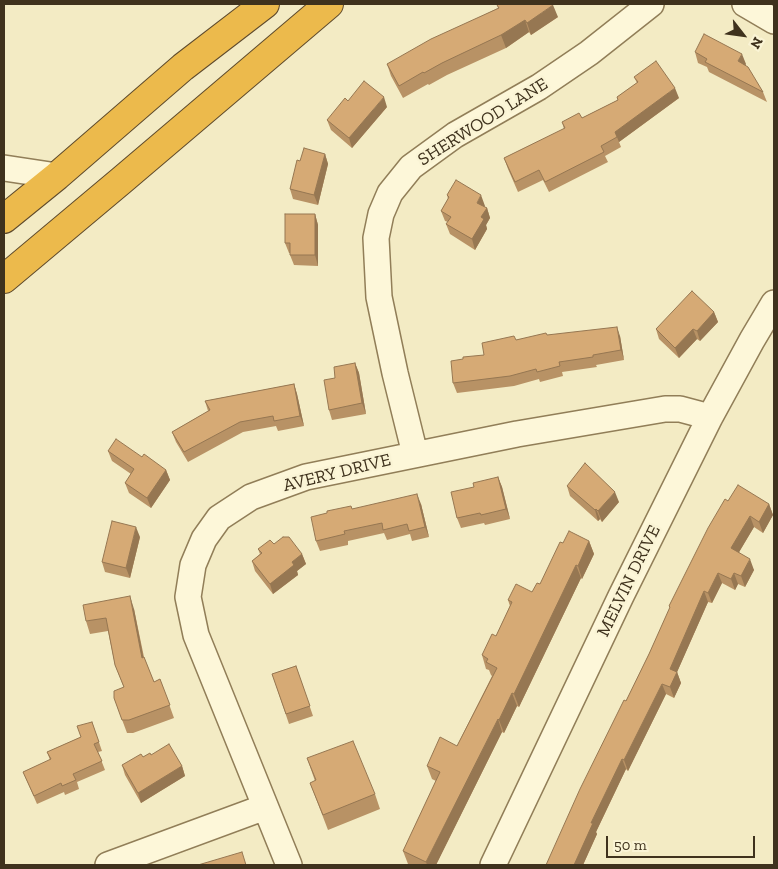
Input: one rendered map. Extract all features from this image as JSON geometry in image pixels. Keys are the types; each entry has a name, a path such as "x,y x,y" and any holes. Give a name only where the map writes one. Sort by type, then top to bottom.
{"highway":[{"path":"4,220 183,67 265,4"},
{"path":"4,278 329,4"},
{"path":"4,228 57,176"},
{"path":"4,257 87,209"}],"street":[{"name":"SHERWOOD LANE","path":"415,454 379,297 376,238 381,214 390,193 411,166 455,135 539,87 589,53 652,4"},
{"path":"745,4 774,21"},
{"path":"4,168 57,176"},
{"name":"MELVIN DRIVE","path":"493,865 621,596 710,417 774,303"},
{"name":"AVERY DRIVE","path":"288,865 196,636 188,597 196,557 204,539 219,518 251,497 306,477 415,454 517,434 665,409 680,409 710,417"},
{"path":"108,865 265,807"}],"building":[{"path":"498,4 553,5 527,23 525,20 501,35 423,72 399,86 387,64 431,39 499,8"},
{"path":"704,34 742,54 738,61 748,67 763,92 705,62 707,59 695,52"},
{"path":"656,61 675,88 615,132 617,137 601,146 604,152 545,182 539,170 515,182 504,158 565,128 562,122 579,113 582,118 618,100 617,97 638,82 634,77"},
{"path":"364,81 384,97 349,138 327,120 345,98 348,101"},
{"path":"304,148 325,154 314,195 290,189 297,160 300,161"},
{"path":"456,180 481,195 477,203 487,208 481,217 484,219 472,239 446,224 451,217 441,211 449,197 447,195"},
{"path":"285,214 315,214 315,255 290,255 290,243 285,243"},
{"path":"692,291 714,312 697,331 693,329 675,348 656,329"},
{"path":"617,327 621,350 593,355 593,357 559,362 560,366 537,372 536,369 510,376 453,383 451,361 463,359 463,357 484,355 482,343 514,336 516,340 546,333 547,335"},
{"path":"355,363 362,403 329,410 324,380 335,378 334,367"},
{"path":"294,384 300,416 274,421 273,416 240,422 184,452 172,432 210,410 205,401"},
{"path":"116,439 142,457 144,454 166,470 147,498 125,483 134,469 108,451"},
{"path":"585,463 615,492 598,511 567,486"},
{"path":"498,477 506,509 457,518 451,492 474,487 473,483"},
{"path":"738,485 769,504 759,522 750,516 731,548 750,559 741,576 734,573 731,579 718,573 708,593 704,591 670,669 677,672 670,687 662,684 624,760 622,759 591,823 593,823 574,865 546,865 580,789 624,700 626,701 649,654 669,606 708,528 725,499 728,501"},
{"path":"417,494 425,527 409,531 407,524 383,530 382,523 344,531 345,534 316,541 311,517 327,513 327,511 351,506 352,509"},
{"path":"112,521 136,527 126,568 102,562"},
{"path":"569,531 589,541 514,694 512,693 498,719 426,862 403,851 440,772 427,766 440,737 457,746 497,668 486,662 488,659 482,655 492,634 496,636 512,602 508,600 516,584 532,592 537,583 540,584 560,542 563,543"},
{"path":"283,537 289,537 302,554 292,562 294,565 270,584 252,561 262,553 258,549 270,540 274,544"},
{"path":"130,596 142,658 144,657 154,682 160,679 170,705 129,720 122,720 114,698 114,691 124,687 115,665 106,618 86,621 83,605"},
{"path":"296,666 310,706 286,714 272,674"},
{"path":"92,722 99,742 94,744 102,761 73,774 76,780 62,786 61,783 34,796 23,772 51,759 47,752 81,737 77,726"},
{"path":"353,741 375,794 323,815 310,783 316,780 307,758"},
{"path":"169,744 182,766 138,793 122,765 141,754 143,757 150,753 151,755"},
{"path":"242,852 246,865 198,865"}]}
